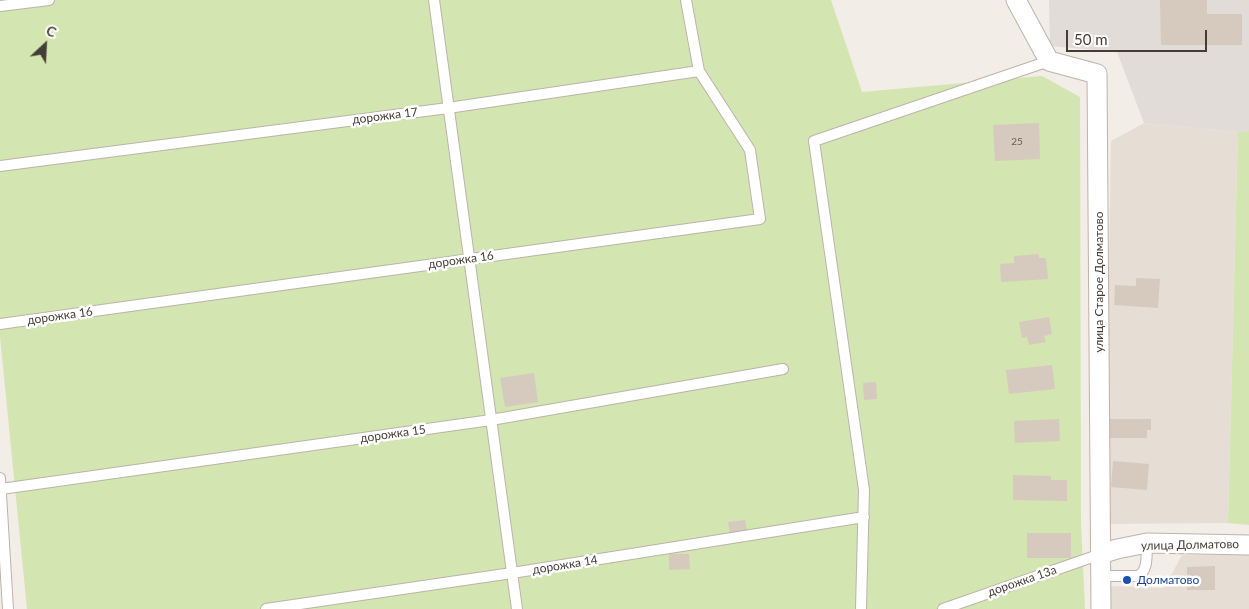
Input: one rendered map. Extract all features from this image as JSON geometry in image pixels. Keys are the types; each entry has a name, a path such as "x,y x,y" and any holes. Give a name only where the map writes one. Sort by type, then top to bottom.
{"street":[{"path":"1016,0 1049,61"},
{"name":"улица Старое Долматово","path":"1049,61 1097,74 1101,609"},
{"name":"улица Долматово","path":"1101,554 1147,544 1249,545"}],"lane":[{"path":"0,6 49,0"},
{"path":"434,0 517,609"},
{"path":"686,0 699,71"},
{"path":"861,609 864,490 814,142 1049,61"},
{"name":"дорожка 17","path":"0,166 448,108 699,71"},
{"name":"дорожка 16","path":"0,324 760,219 750,150 699,71"},
{"name":"дорожка 15","path":"1,489 491,420 783,369"},
{"path":"0,478 8,609"},
{"name":"дорожка 14","path":"266,609 512,573 864,517"},
{"path":"1100,576 1138,576 1143,573 1147,544"},
{"name":"дорожка 13а","path":"944,609 1101,554"}],"shaded area":[{"path":"1049,0 1249,0 1249,131 1238,132 1144,123 1117,52 1050,46"},
{"path":"1144,123 1238,132 1228,523 1105,524 1111,141"},
{"path":"1182,555 1249,555 1249,609 1110,609 1109,586 1164,588"}],"green space":[{"path":"0,0 831,0 862,92 1042,76 1080,97 1081,523 1085,609 27,609 0,336"},
{"path":"1249,131 1249,525 1228,523 1238,132"}],"building":[{"path":"1160,0 1207,0 1207,14 1242,14 1242,45 1161,45"},
{"path":"1039,123 1040,159 995,161 993,125"},
{"path":"1039,254 1039,258 1046,258 1048,279 1001,282 1000,264 1014,263 1014,256"},
{"path":"1136,278 1160,279 1158,308 1114,305 1115,285 1136,286"},
{"path":"1049,317 1052,334 1044,336 1046,342 1029,345 1027,337 1022,338 1019,322"},
{"path":"1052,365 1055,389 1009,394 1006,370"},
{"path":"534,373 538,402 505,407 500,378"},
{"path":"876,382 877,399 864,400 863,383"},
{"path":"1059,419 1060,441 1015,443 1014,421"},
{"path":"1110,419 1151,419 1151,430 1147,430 1147,438 1110,438"},
{"path":"1113,461 1149,464 1147,490 1111,487"},
{"path":"1013,475 1051,476 1051,480 1067,480 1067,501 1013,500"},
{"path":"745,520 747,531 730,534 728,522"},
{"path":"1027,533 1071,533 1071,558 1027,558"},
{"path":"669,554 689,554 690,569 669,570"},
{"path":"1215,566 1215,590 1187,590 1187,567"}],"place":[{"name":"Долматово","path":"1127,580"}]}
